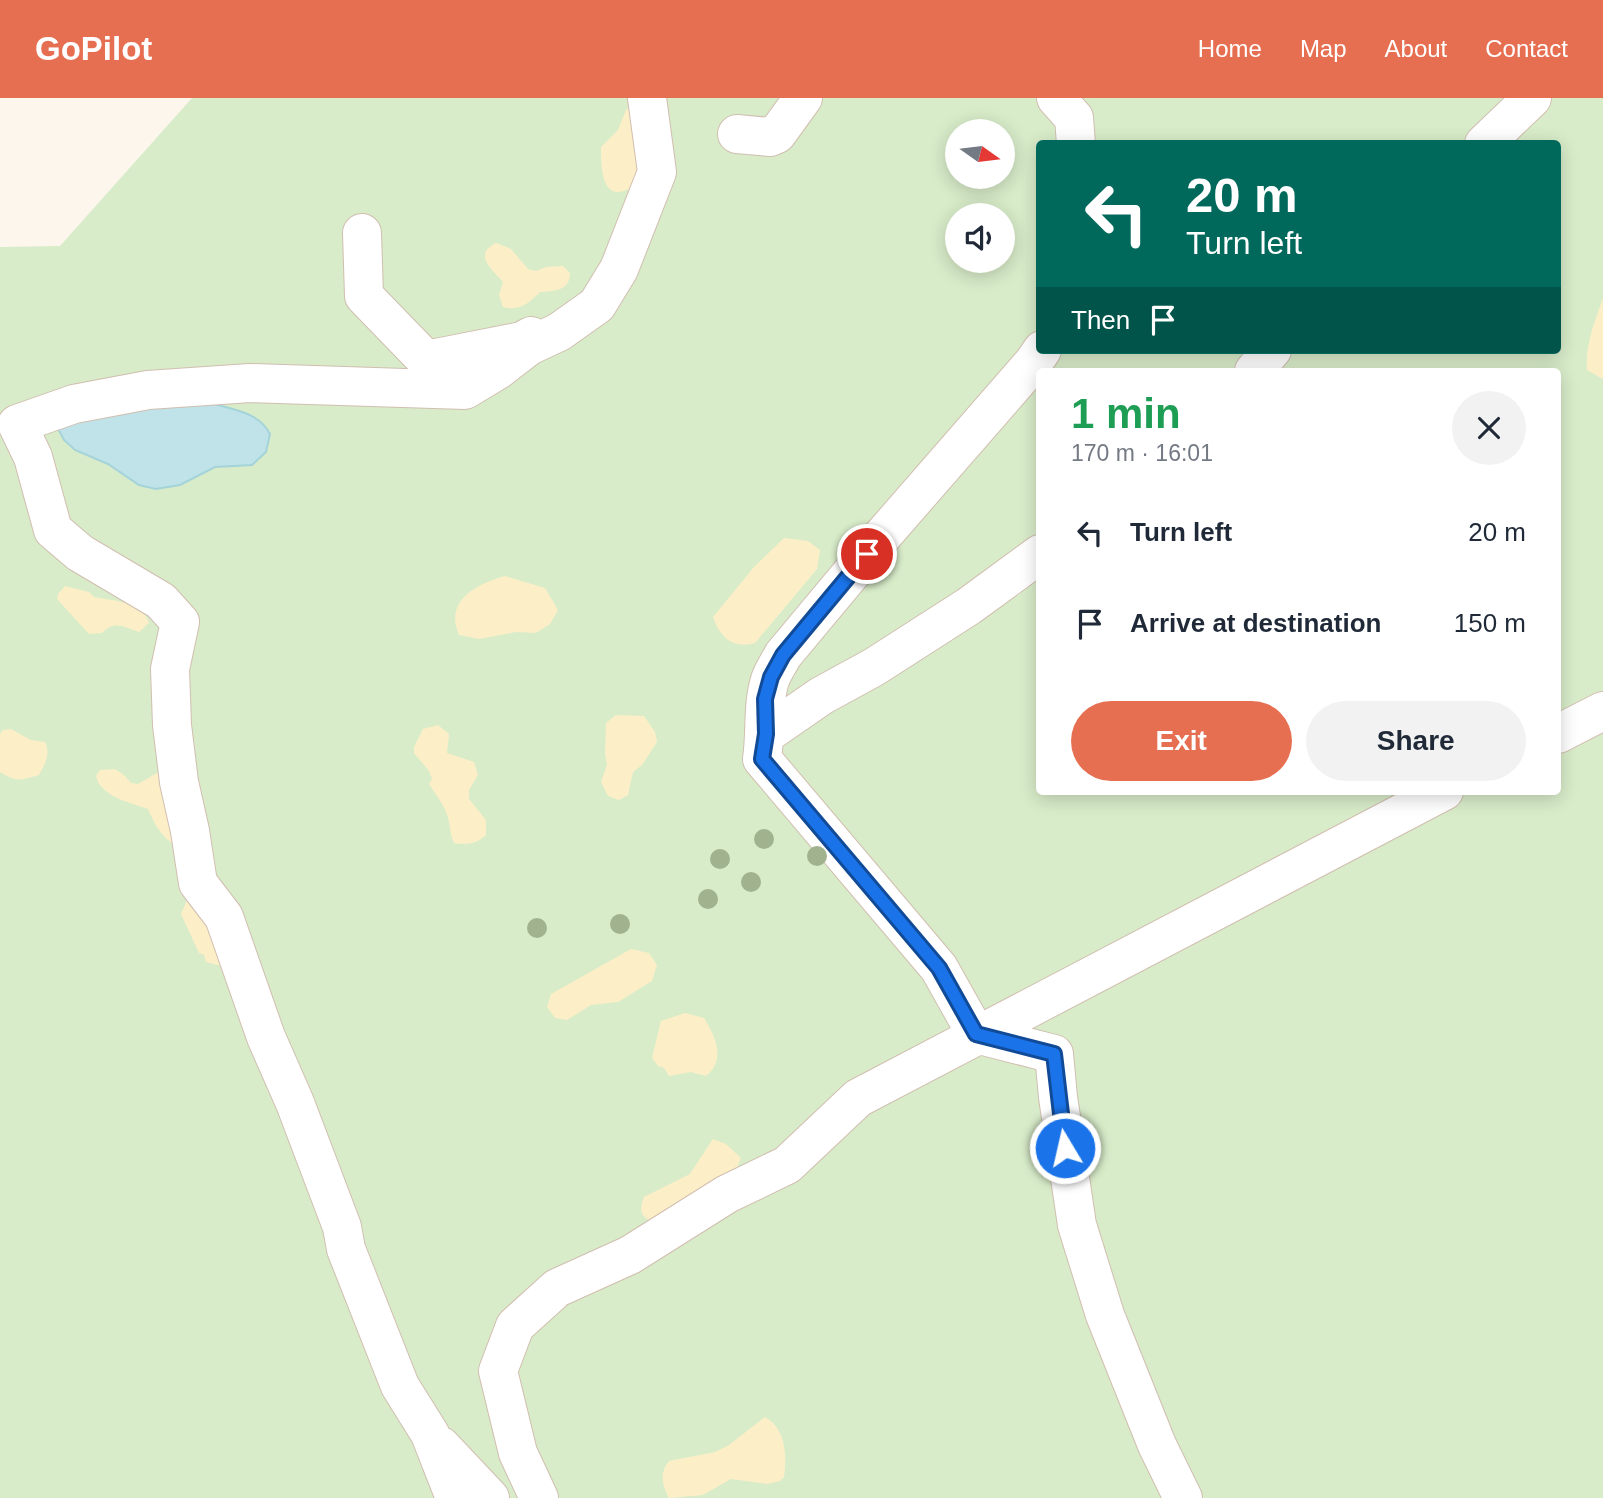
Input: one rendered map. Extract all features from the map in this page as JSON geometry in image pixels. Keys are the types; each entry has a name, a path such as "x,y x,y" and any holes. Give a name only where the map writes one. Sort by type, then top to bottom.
{"lane":[{"path":"737,134 770,137 777,134 803,98"},
{"path":"1488,140 1532,98"},
{"path":"362,233 364,296 426,359 522,341 559,320 598,283 617,250 640,189 650,114"},
{"path":"455,1498 430,1434 400,1386 346,1249 342,1227 295,1103 266,1037 224,917 198,883 179,782 172,725 170,668 180,622 161,601 80,553 53,530 33,457 17,424 74,404 161,389 250,383 465,390 498,370 529,346 559,332 597,305 620,270 657,172 650,114"},
{"path":"1039,354 783,655 771,677 765,699 766,734 762,759 939,968 976,1034 1054,1054 1077,1225 1105,1315 1157,1446 1183,1498"},
{"path":"1257,368 1269,354"},
{"path":"766,734 821,696 874,667 970,606 1036,557"},
{"path":"1561,732 1603,711"},
{"path":"539,1498 518,1453 498,1371 515,1326 557,1288 630,1255 727,1194 787,1165 858,1098 1436,795"},
{"path":"430,1434 490,1498"}],"green space":[{"path":"192,98 1603,98 1603,1498 0,1498 0,247 60,246"}],"sand":[{"path":"636,104 649,176 630,189 616,192 606,184 601,147 618,130 626,110"},
{"path":"496,243 511,249 528,269 536,271 546,267 563,266 570,273 567,283 560,289 540,292 519,307 503,307 499,295 503,282 490,268 485,257 489,248"},
{"path":"1603,298 1603,379 1587,370 1587,361 1591,333"},
{"path":"784,538 808,541 820,550 817,569 755,643 733,643 723,636 713,617 754,567"},
{"path":"505,576 545,588 558,610 550,624 536,633 516,632 479,639 459,635 455,623 459,603 474,589"},
{"path":"65,586 89,592 94,597 134,606 149,623 139,632 115,626 102,633 89,634 57,599"},
{"path":"616,715 644,716 655,732 657,742 642,765 633,772 628,795 619,800 608,796 601,782 607,765 606,723"},
{"path":"438,725 449,734 447,753 474,762 478,775 469,790 469,799 486,820 486,835 475,842 454,843 446,811 429,784 432,779 429,771 414,753 414,747 423,729"},
{"path":"11,729 31,740 45,742 47,755 39,775 19,780 0,772 0,734 3,730"},
{"path":"115,769 131,783 138,784 157,773 166,776 178,845 163,836 148,809 117,798 99,783 96,776 100,770"},
{"path":"197,894 222,966 206,962 181,914 188,898"},
{"path":"631,949 649,953 657,965 652,981 618,1002 591,1005 567,1020 555,1018 547,1007 551,994"},
{"path":"685,1013 704,1018 715,1040 716,1063 706,1076 691,1072 669,1076 652,1058 661,1021"},
{"path":"713,1139 726,1144 741,1158 737,1168 654,1222 646,1218 641,1209 644,1197 690,1174"},
{"path":"765,1417 777,1428 784,1443 785,1469 784,1477 780,1481 767,1484 731,1479 703,1495 669,1498 663,1479 669,1461 715,1452 729,1445"}],"water":[{"path":"211,403 245,413 259,421 270,434 266,452 252,465 215,467 180,485 156,489 139,485 108,464 75,450 64,440 57,427 61,415"}],"route":[{"path":"867,554 783,655 771,677 765,699 766,734 762,759 939,968 976,1034 1054,1054 1065,1148"}]}
